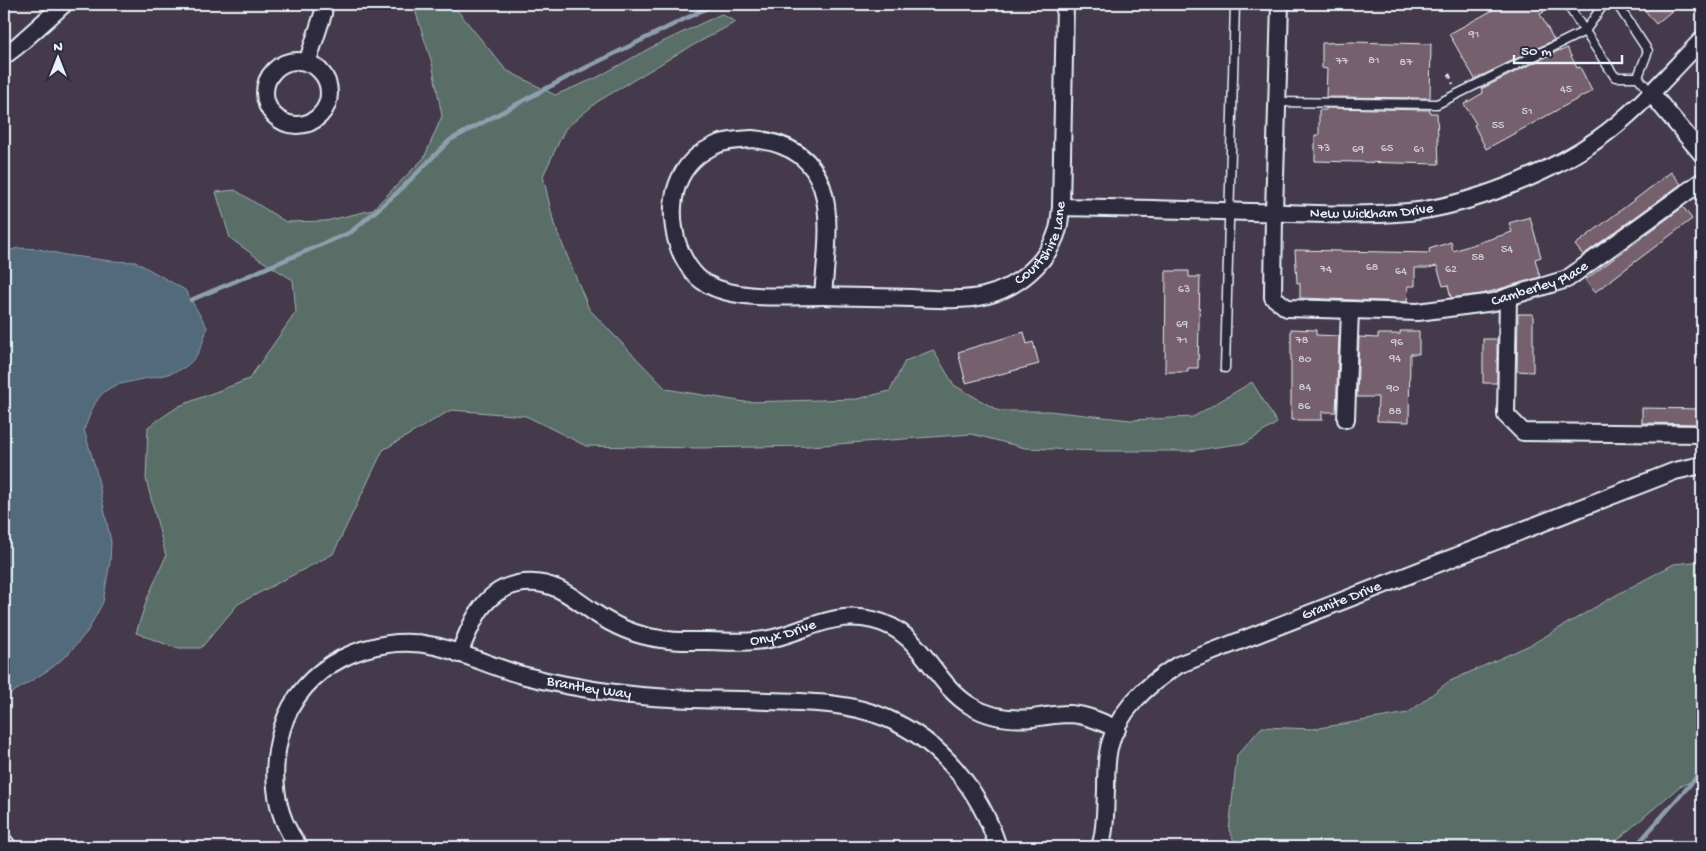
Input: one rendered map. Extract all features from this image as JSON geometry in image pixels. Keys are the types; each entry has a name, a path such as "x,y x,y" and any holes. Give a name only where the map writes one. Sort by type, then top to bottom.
{"street":[{"path":"4,56 16,48 64,4"},
{"path":"307,63 323,14 324,4"},
{"name":"Courtshire Lane","path":"823,296 828,231 827,203 822,185 812,166 786,146 770,141 752,139 718,144 701,154 686,167 676,187 672,209 673,228 680,250 690,269 705,283 724,292 747,295 952,299 982,296 1004,290 1024,277 1039,262 1051,247 1058,228 1065,4"},
{"name":"Camberley Place","path":"1280,4 1273,297 1287,308 1418,312 1494,302 1567,279 1702,181"},
{"name":"New Wickham Drive","path":"1060,206 1338,214 1411,212 1460,201 1501,189 1566,159 1597,140 1630,115 1702,40"},
{"path":"1651,93 1702,154"},
{"path":"1508,297 1506,415 1523,432 1702,434"},
{"path":"1346,419 1350,310"},
{"name":"Granite Drive","path":"1100,847 1104,826 1108,756 1117,729 1134,701 1145,689 1178,665 1675,471 1702,465"},
{"name":"Onyx Drive","path":"459,654 474,617 485,602 502,590 524,583 543,584 560,589 610,622 626,630 661,639 726,642 757,641 782,636 824,621 839,618 860,618 886,624 909,639 920,649 957,696 984,712 1015,719 1072,714 1086,716 1117,729"},
{"name":"Brantley Way","path":"299,847 290,836 281,813 276,792 275,764 278,742 285,719 297,698 314,678 334,662 357,651 380,645 407,643 425,645 459,654 520,674 570,686 616,694 821,703 854,708 886,718 916,733 942,754 960,774 978,798 991,825 998,847"},
{"path":"4,842 8,847"}],"lane":[{"path":"1225,368 1235,4"},
{"path":"1568,4 1615,77 1638,77"},
{"path":"1277,102 1437,104 1585,31 1604,4"},
{"path":"1617,4 1648,51 1638,77"},
{"path":"1638,77 1651,93"}],"green space":[{"path":"417,4 452,4 506,70 555,95 596,78 652,47 721,14 736,22 679,53 597,102 565,129 543,176 554,224 589,309 666,389 745,402 857,399 890,391 905,361 933,350 954,385 999,411 1049,411 1131,420 1193,417 1252,382 1277,423 1246,443 1189,451 1100,451 1025,448 972,434 810,446 698,448 586,446 526,416 451,410 383,450 333,554 238,604 201,648 176,648 136,633 147,599 166,556 146,479 148,427 179,406 249,379 296,312 293,280 230,238 216,192 235,190 286,222 326,221 372,210 424,158 442,116 432,63 415,10"},
{"path":"1702,561 1702,778 1680,786 1609,847 1237,847 1229,830 1237,755 1262,727 1313,729 1408,713 1448,682 1532,644 1674,564"}],"water":[{"path":"18,248 39,249 65,255 111,261 136,262 185,290 207,327 202,344 196,356 189,364 169,374 112,387 103,393 96,402 84,430 96,470 111,542 110,562 103,602 87,632 68,654 53,667 4,698 4,252"}],"building":[{"path":"1504,4 1540,4 1544,12 1540,14 1554,40 1475,79 1449,34"},
{"path":"1640,4 1680,4 1656,24"},
{"path":"1322,43 1431,44 1430,98 1326,97 1327,69 1322,68"},
{"path":"1567,48 1577,68 1580,67 1592,91 1486,149 1474,125 1476,124 1464,104 1483,93 1481,89"},
{"path":"1326,108 1430,110 1430,113 1437,113 1439,164 1315,161 1315,135 1319,135 1319,110 1326,110"},
{"path":"1671,172 1681,184 1583,255 1575,245"},
{"path":"1683,207 1692,219 1595,292 1585,280"},
{"path":"1530,217 1541,257 1535,259 1540,277 1482,294 1451,298 1448,285 1443,286 1437,266 1415,268 1415,286 1408,286 1407,302 1300,298 1300,283 1297,283 1295,250 1430,253 1429,249 1451,242 1453,251 1512,232 1509,223"},
{"path":"1166,271 1189,271 1189,277 1200,277 1198,368 1188,368 1188,372 1165,372"},
{"path":"1518,314 1533,314 1533,372 1517,371"},
{"path":"1291,329 1316,330 1316,335 1339,336 1336,412 1322,412 1322,420 1291,420"},
{"path":"1400,331 1419,331 1419,354 1410,354 1409,422 1377,421 1378,397 1357,397 1359,337 1378,338 1378,334 1400,334"},
{"path":"1024,332 1027,344 1033,342 1039,364 966,383 958,352"},
{"path":"1483,339 1497,339 1497,383 1483,383"},
{"path":"1642,408 1701,409 1701,424 1642,423"}],"waterway":[{"path":"191,300 351,232 398,192 450,140 577,72 715,4"},
{"path":"1635,847 1702,771"}]}
